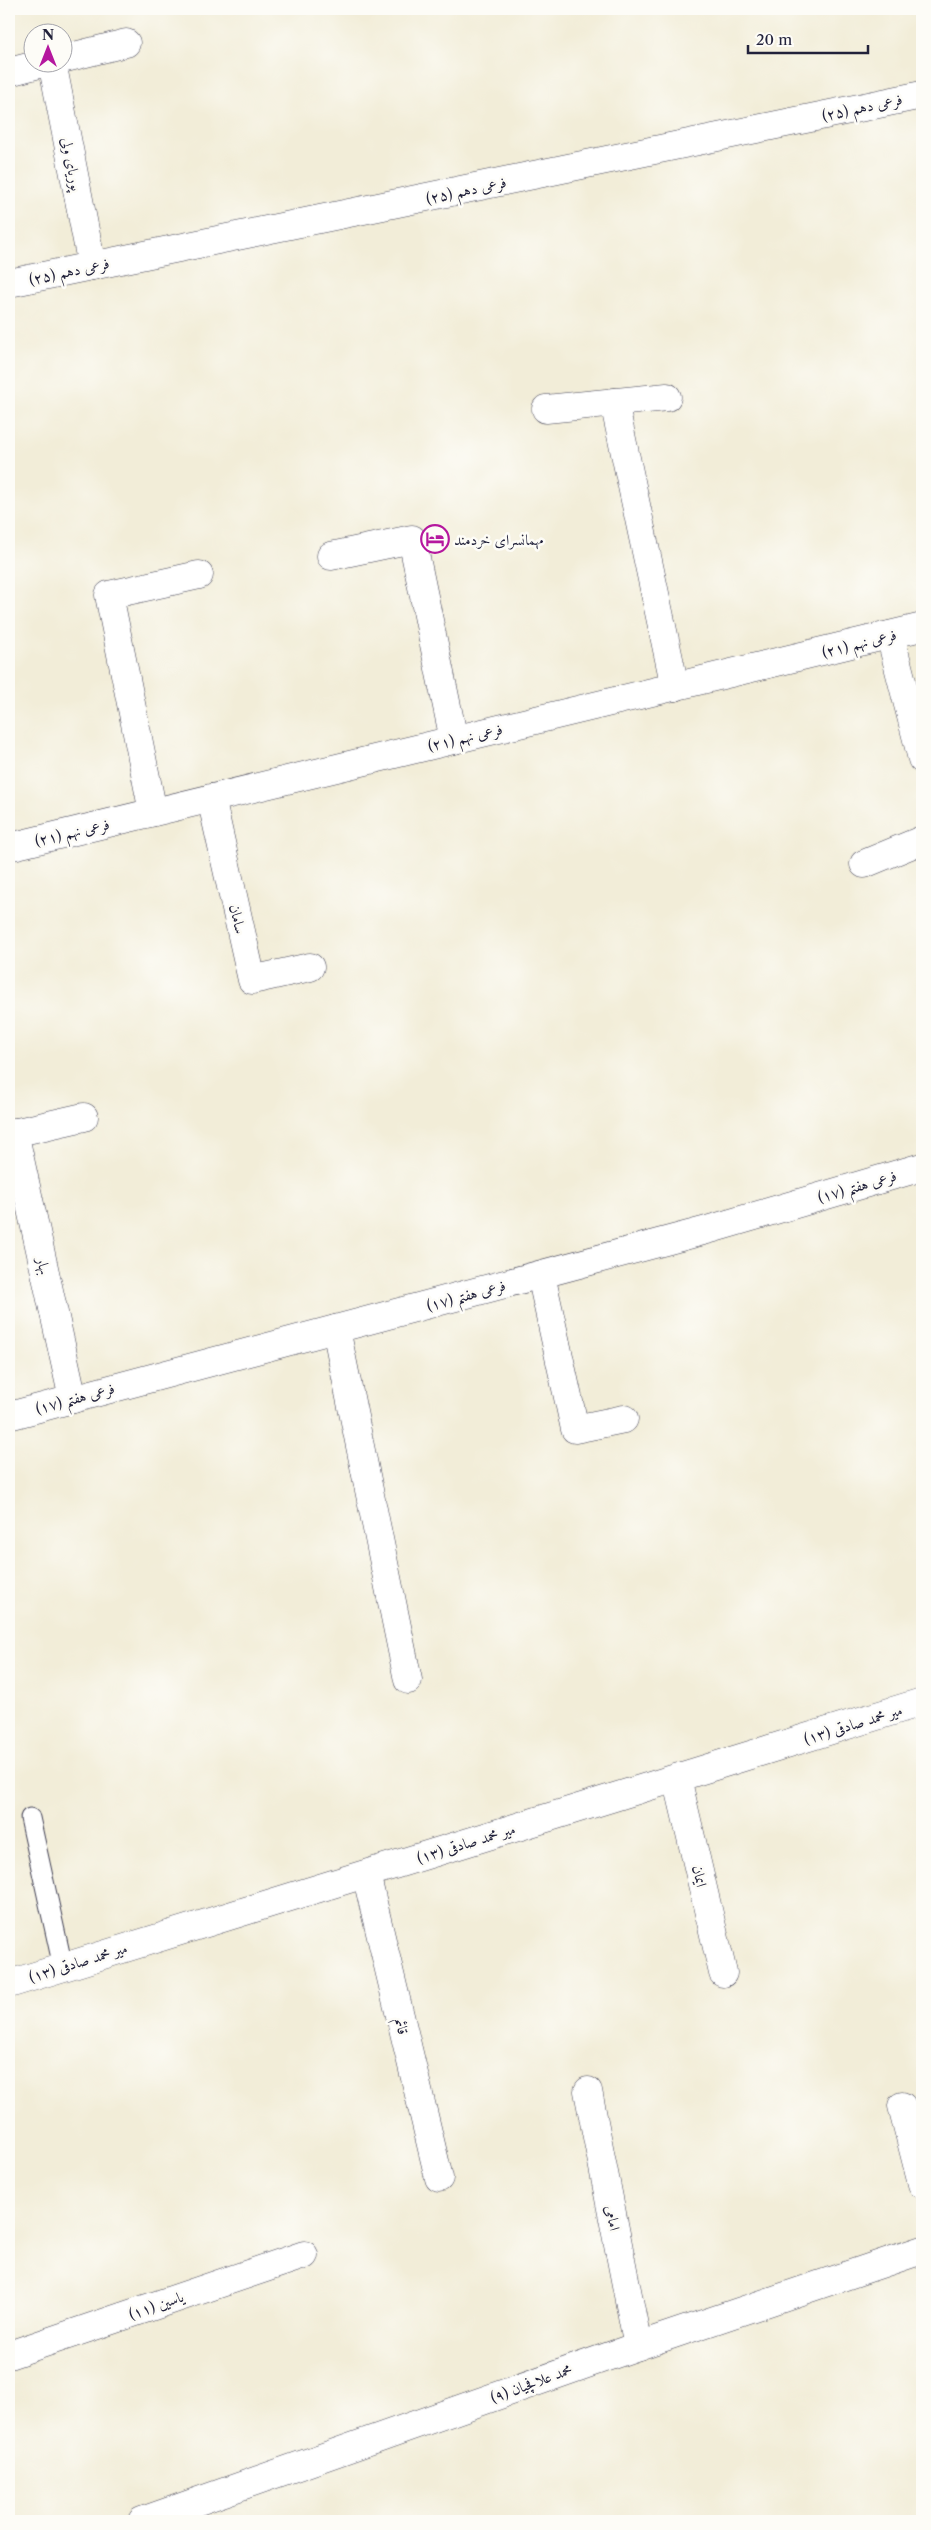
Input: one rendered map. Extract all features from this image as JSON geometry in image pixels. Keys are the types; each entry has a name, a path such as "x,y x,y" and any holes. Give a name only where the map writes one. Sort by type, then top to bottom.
{"street":[{"path":"72,57 126,44"},
{"path":"9,72 22,69"},
{"name":"پوریای ولی","path":"54,72 92,266"},
{"name":"فرعی دهم (۲۵)","path":"9,283 922,95"},
{"path":"546,409 667,397"},
{"path":"614,402 675,687"},
{"path":"331,556 412,539 454,740"},
{"path":"153,812 109,595 199,574"},
{"name":"فرعی نهم (۲۱)","path":"9,847 922,628"},
{"path":"890,635 922,759"},
{"name":"سامان","path":"211,798 252,980 310,967"},
{"path":"864,864 922,840"},
{"path":"11,1133 84,1117"},
{"name":"بهار","path":"11,1133 73,1399"},
{"name":"فرعی هفتم (۱۷)","path":"9,1416 707,1230 922,1167"},
{"path":"541,1275 575,1429 624,1420"},
{"path":"336,1329 408,1680"},
{"name":"میر محمد صادقی (۱۳)","path":"9,1984 922,1702"},
{"name":"ایمان","path":"676,1778 723,1973"},
{"name":"قائم","path":"366,1874 439,2178"},
{"name":"امامی","path":"588,2091 638,2346"},
{"path":"902,2106 922,2184"},
{"name":"محمد علافچیان (۹)","path":"142,2521 638,2346 922,2250"},
{"name":"یاسین (۱۱)","path":"9,2355 304,2255"}],"lane":[{"path":"30,1818 62,1967"}],"place":[{"name":"مهمانسرای خردمند","path":"435,539"}]}
